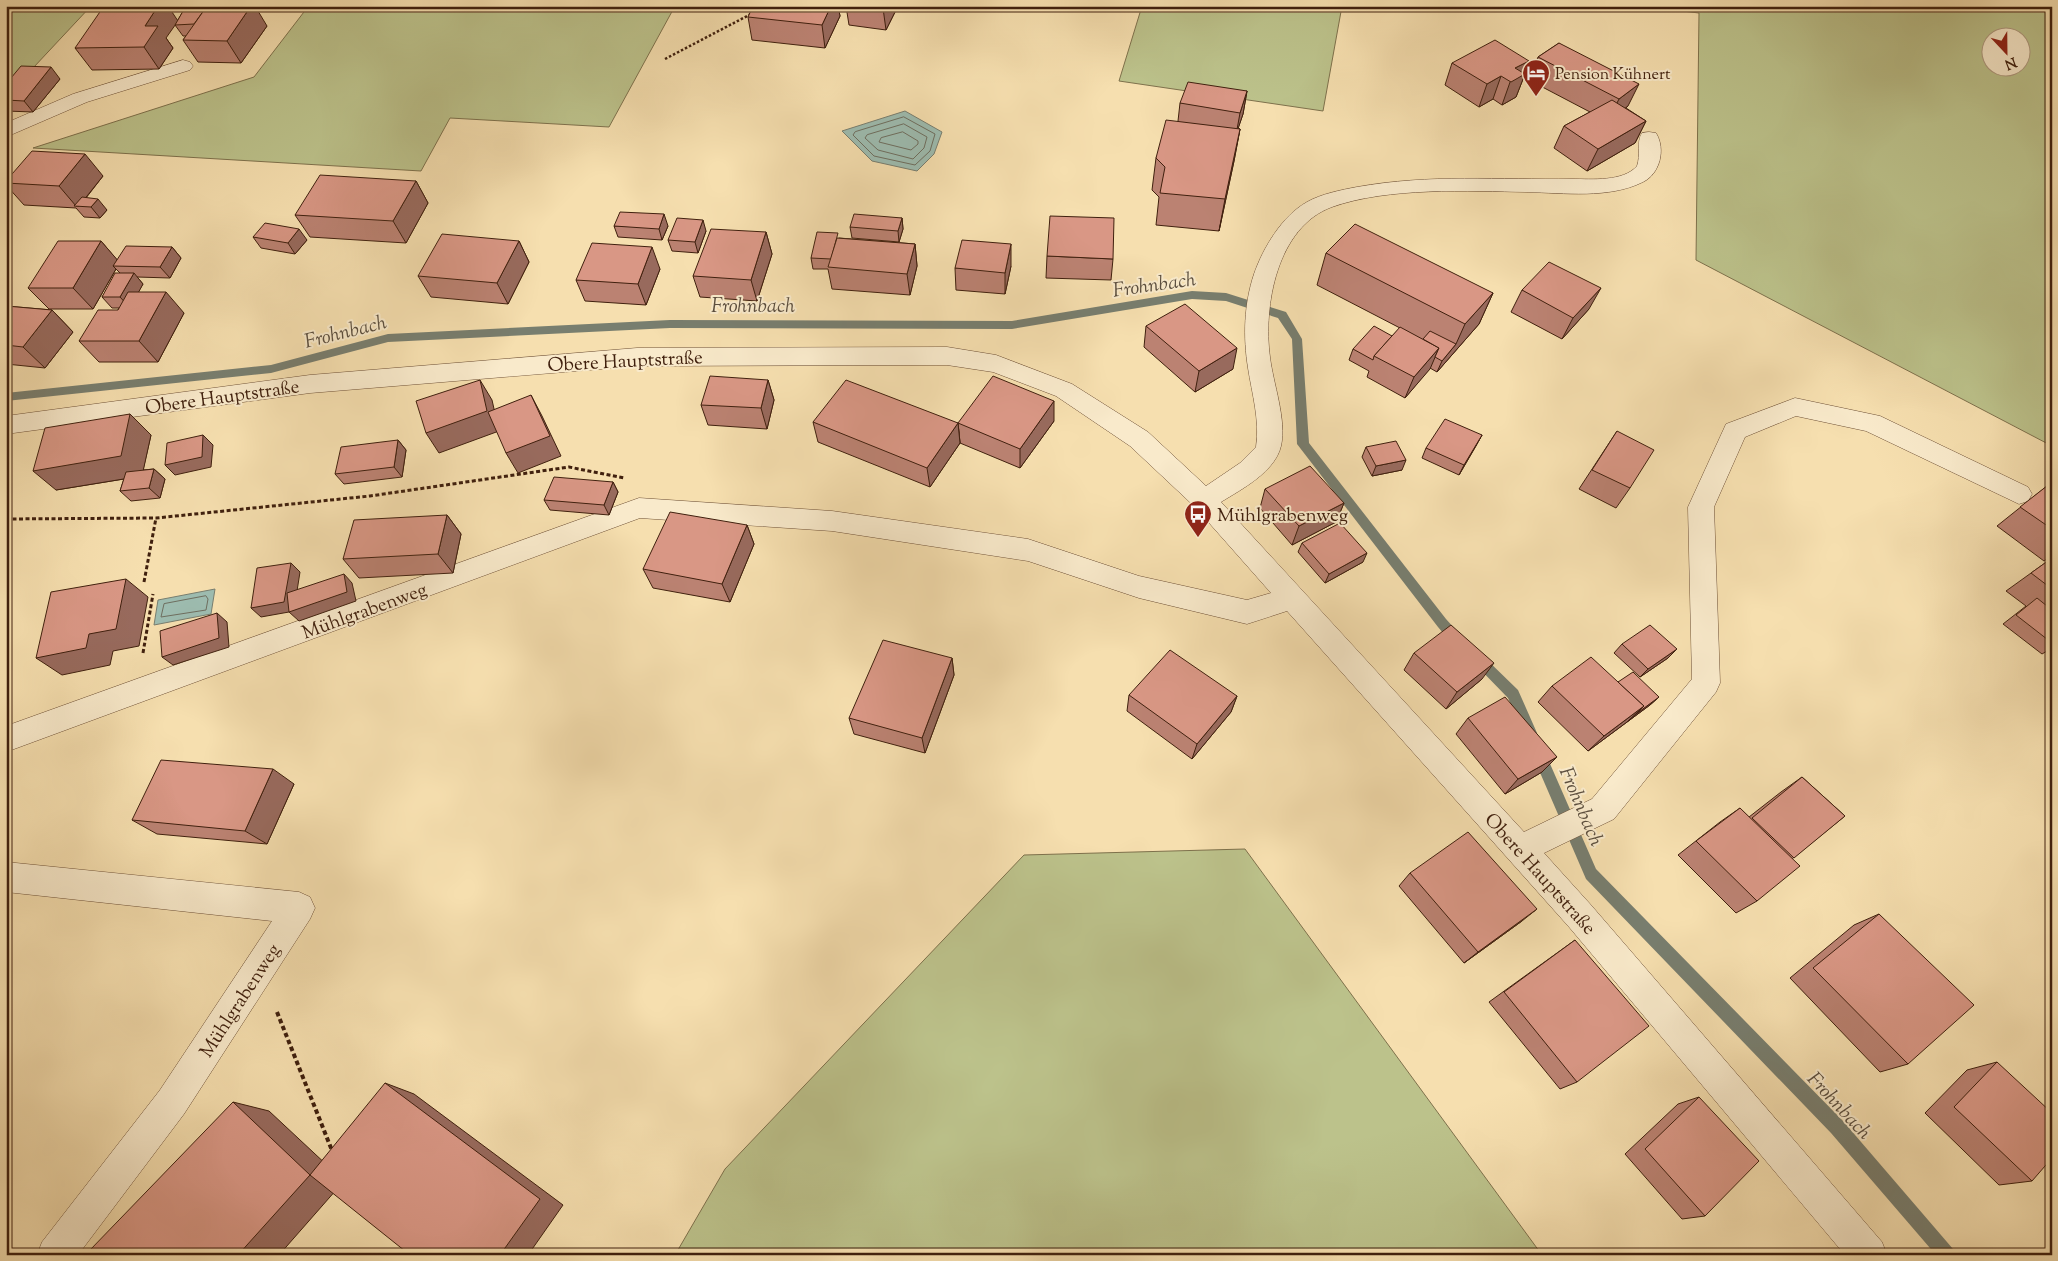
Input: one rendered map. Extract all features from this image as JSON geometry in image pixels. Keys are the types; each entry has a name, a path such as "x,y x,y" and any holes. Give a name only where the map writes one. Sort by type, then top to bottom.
{"street":[{"path":"6,131 80,98 183,66"},
{"path":"1204,500 1250,470 1268,448 1270,422 1257,343 1262,286 1277,248 1304,213 1324,202 1381,190 1435,185 1577,186 1636,178 1646,170 1651,160 1649,138"},
{"name":"Obere Hauptstraße","path":"6,425 310,384 636,357 947,356 996,364 1064,390 1139,439 1204,500 1580,916 1869,1255"},
{"path":"1520,849 1603,809 1706,683 1700,507 1735,431 1795,407 1871,423 2019,494"},
{"name":"Mühlgrabenweg","path":"6,739 638,508 832,521 1028,550 1139,588 1246,612 1292,598"},
{"name":"Mühlgrabenweg","path":"6,877 299,908 172,1102 55,1255"}],"path":[{"path":"664,59 755,11"},
{"path":"6,519 156,518 370,496 569,468 634,480"},
{"path":"144,582 156,518"},
{"path":"144,689 143,651 153,594"},
{"path":"260,968 337,1163"}],"green space":[{"path":"6,6 91,6 19,83 6,82"},
{"path":"281,6 675,6 609,127 450,118 421,171 33,148 254,77 307,8"},
{"path":"1142,6 1342,6 1323,111 1119,81"},
{"path":"1641,6 2052,6 2052,446 1696,260 1699,13"},
{"path":"1245,849 1542,1255 675,1255 725,1169 1024,855"}],"water":[{"path":"905,111 942,132 934,154 917,171 872,161 842,131"},
{"path":"215,589 211,614 154,625 158,600"}],"building":[{"path":"104,6 158,6 145,26 158,26 144,47 75,48"},
{"path":"186,6 207,6 194,24 175,25"},
{"path":"207,6 251,6 227,41 183,40"},
{"path":"753,6 831,6 822,25 748,17"},
{"path":"1495,40 1529,61 1515,68 1525,74 1511,82 1501,76 1487,84 1452,63"},
{"path":"1559,43 1639,84 1619,99 1538,57"},
{"path":"21,66 51,67 24,101 6,100 6,84"},
{"path":"1188,82 1247,91 1240,113 1180,103"},
{"path":"1612,100 1646,121 1598,149 1564,126"},
{"path":"1166,120 1240,129 1225,199 1160,193 1165,167 1156,158"},
{"path":"32,151 85,154 59,186 6,183"},
{"path":"320,175 416,181 393,221 295,215"},
{"path":"82,197 98,199 91,207 74,206"},
{"path":"620,212 664,214 659,229 614,226"},
{"path":"854,214 902,218 898,231 850,227"},
{"path":"1050,216 1114,218 1113,259 1047,256"},
{"path":"677,218 703,220 695,242 668,240"},
{"path":"265,223 299,229 288,243 253,237"},
{"path":"1355,224 1493,293 1465,324 1326,253"},
{"path":"711,229 766,232 751,280 693,276"},
{"path":"817,232 838,233 831,259 811,258"},
{"path":"442,234 519,241 497,283 418,276"},
{"path":"837,238 915,244 907,274 828,267"},
{"path":"962,240 1011,244 1005,273 955,268"},
{"path":"58,241 101,241 73,288 28,288"},
{"path":"592,243 652,247 638,284 576,280"},
{"path":"126,246 172,247 160,267 113,266"},
{"path":"1549,262 1601,288 1573,318 1522,290"},
{"path":"115,273 134,273 120,297 102,297"},
{"path":"128,292 166,292 139,341 79,341 98,310 118,310"},
{"path":"1185,304 1237,348 1199,371 1146,326"},
{"path":"6,306 52,310 23,347 6,345"},
{"path":"1374,326 1392,336 1374,356 1373,360 1353,349"},
{"path":"1400,327 1439,348 1414,377 1374,356"},
{"path":"1430,331 1456,344 1442,361 1435,357 1439,348 1423,339"},
{"path":"710,376 768,380 761,408 701,405"},
{"path":"993,376 1054,401 1020,449 958,423"},
{"path":"480,380 487,411 426,433 416,401"},
{"path":"846,380 958,423 927,468 813,422"},
{"path":"531,395 550,436 506,453 488,412"},
{"path":"130,414 121,456 33,471 45,428"},
{"path":"1445,419 1482,435 1464,465 1426,448"},
{"path":"1617,431 1654,450 1630,488 1592,470"},
{"path":"203,435 202,457 165,465 167,443"},
{"path":"398,440 394,467 335,474 341,447"},
{"path":"1396,441 1406,460 1376,466 1366,447"},
{"path":"1310,466 1344,503 1299,526 1265,489"},
{"path":"154,469 149,488 120,491 126,472"},
{"path":"554,477 613,482 604,505 544,500"},
{"path":"2052,482 2052,529 2020,507"},
{"path":"670,512 747,525 722,584 643,569"},
{"path":"447,515 438,554 343,559 354,520"},
{"path":"1340,523 1367,553 1329,574 1302,543"},
{"path":"2052,558 2052,589 2031,573"},
{"path":"291,563 284,602 251,608 257,568"},
{"path":"344,574 347,592 289,612 287,593"},
{"path":"126,579 116,629 89,634 86,648 36,658 51,592"},
{"path":"2037,598 2052,610 2052,643 2016,615"},
{"path":"217,613 219,638 162,657 160,631"},
{"path":"1451,625 1494,663 1457,692 1414,653"},
{"path":"1650,625 1677,649 1648,669 1622,644"},
{"path":"883,640 952,658 922,738 849,718"},
{"path":"1170,650 1237,696 1197,744 1129,695"},
{"path":"1591,657 1644,706 1604,736 1552,686"},
{"path":"1633,672 1659,697 1636,714 1644,706 1618,682"},
{"path":"1505,697 1557,757 1518,779 1468,718"},
{"path":"161,760 273,769 245,831 132,820"},
{"path":"1802,777 1845,816 1794,858 1752,818"},
{"path":"1740,808 1800,866 1757,901 1696,841"},
{"path":"1468,832 1537,909 1478,952 1410,873"},
{"path":"1879,914 1974,1005 1908,1064 1813,968"},
{"path":"1575,940 1649,1026 1577,1082 1504,992"},
{"path":"1997,1062 2052,1113 2052,1158 2032,1181 1954,1107"},
{"path":"385,1083 540,1199 500,1255 410,1255 310,1175"},
{"path":"1699,1097 1759,1161 1705,1216 1645,1149"},
{"path":"233,1102 310,1175 238,1255 94,1255 90,1250"},
{"path":"1828,1251 1832,1255 1824,1255"}],"waterway":[{"name":"Frohnbach","path":"6,397 271,369 388,338 670,324 1012,325 1192,295 1226,297 1282,315 1297,339 1303,444 1442,623 1458,639"},
{"name":"Frohnbach","path":"1478,659 1513,694 1530,733"},
{"name":"Frohnbach","path":"1539,754 1591,874 1837,1127 1947,1255"}],"place":[{"name":"Pension Kühnert","path":"1536,97"},
{"name":"Mühlgrabenweg","path":"1198,538"}]}
